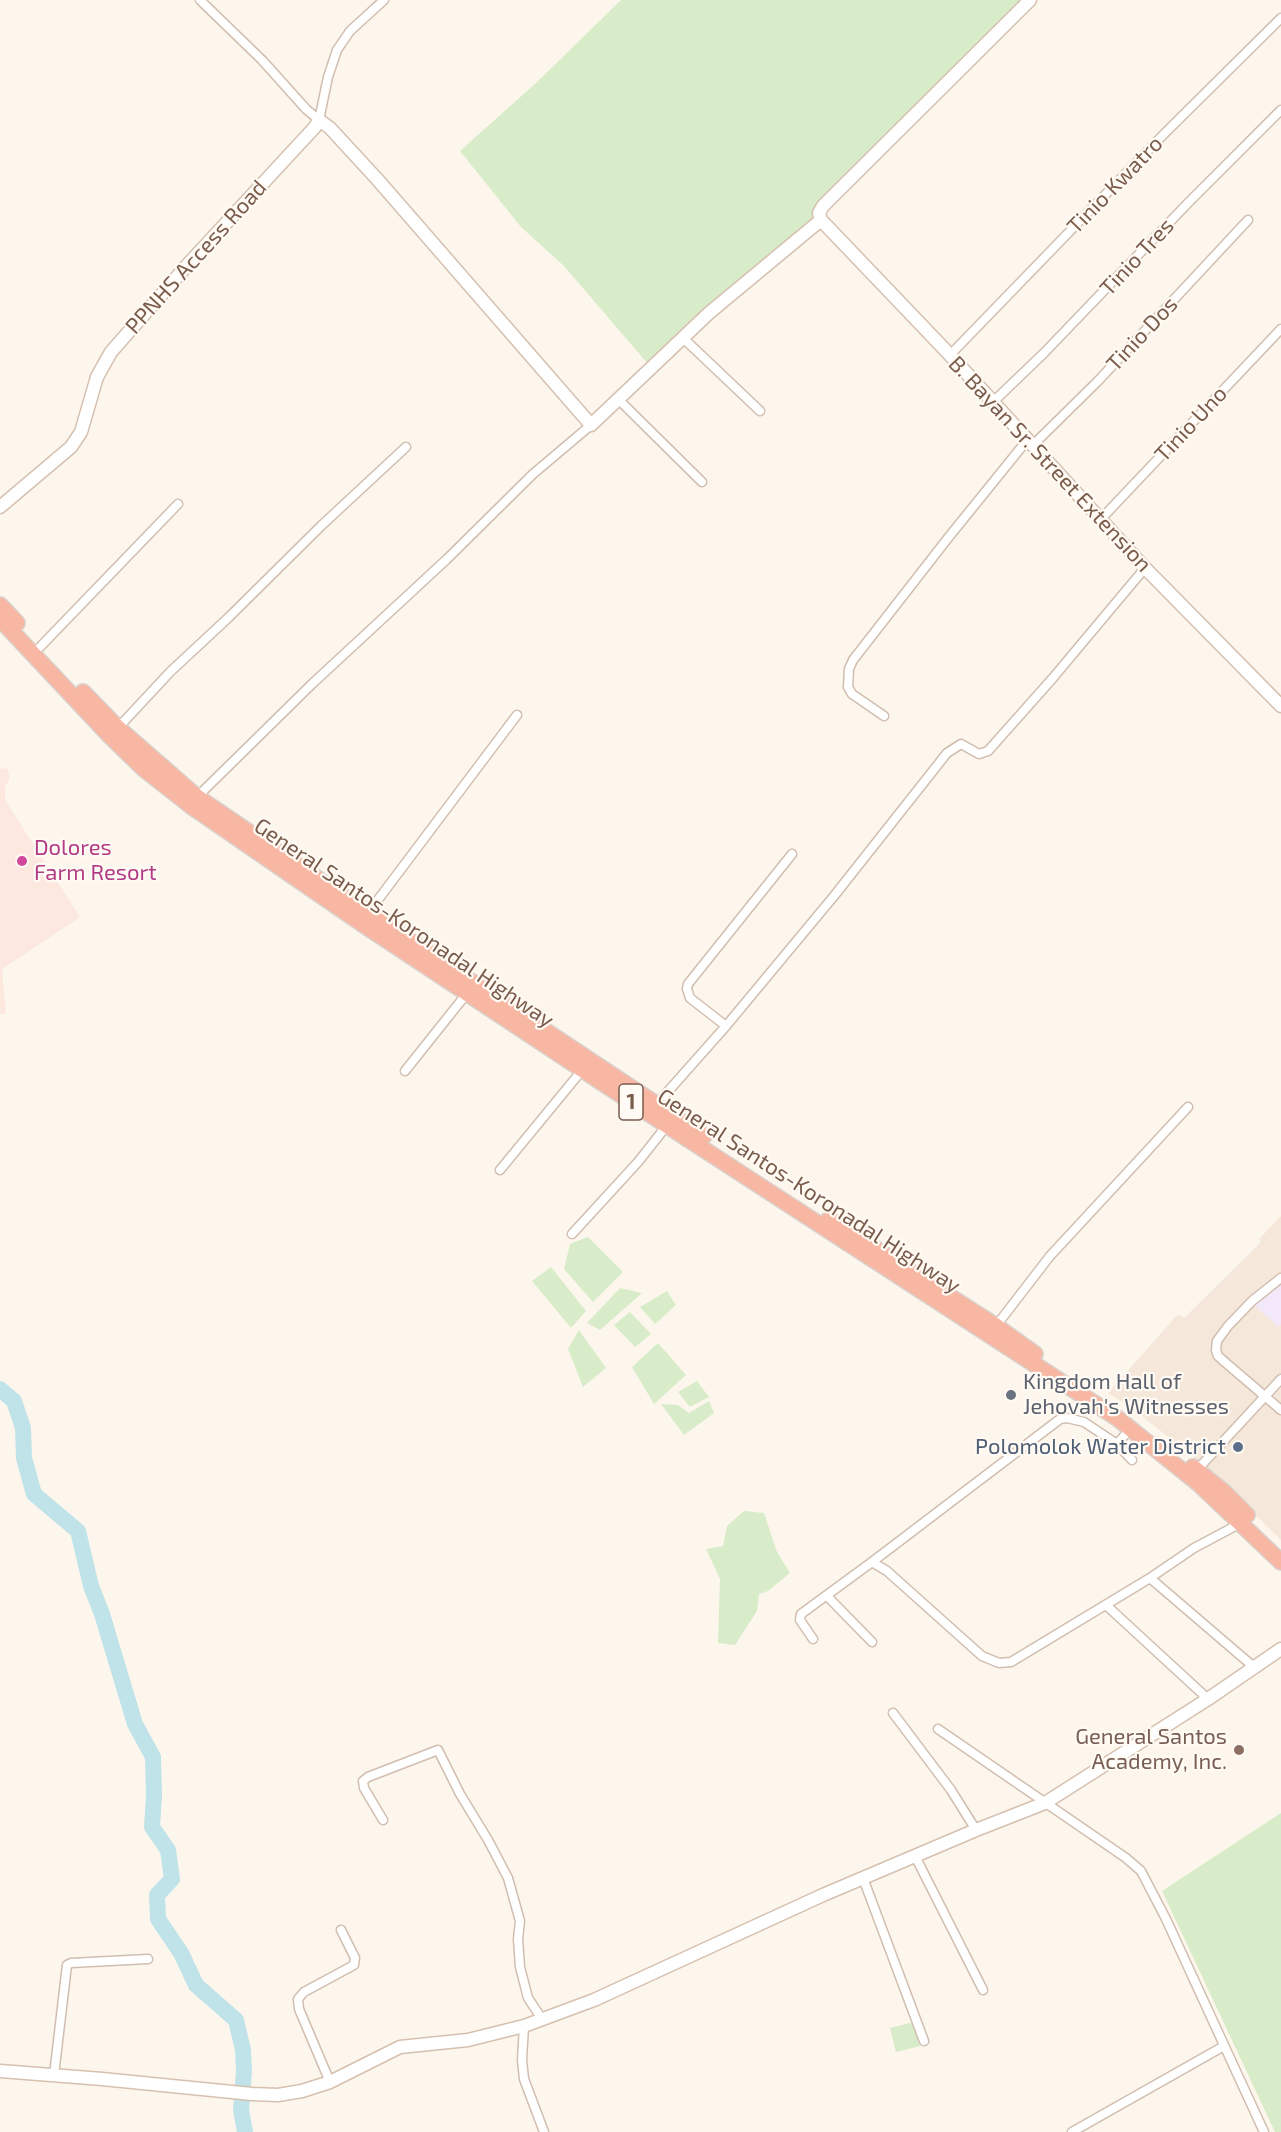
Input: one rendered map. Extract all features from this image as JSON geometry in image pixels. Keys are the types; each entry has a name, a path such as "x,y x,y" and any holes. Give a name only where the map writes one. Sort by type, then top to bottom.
{"highway":[{"name":"General Santos-Koronadal Highway","path":"0,605 40,647 152,775 191,806 368,913 670,1120 1117,1418 1194,1474 1223,1491 1281,1549"},
{"name":"General Santos-Koronadal Highway","path":"0,619 114,732 242,835 364,925 583,1069 654,1109"},
{"name":"General Santos-Koronadal Highway","path":"670,1120 996,1326 1120,1411 1194,1474 1281,1562"}],"street":[{"path":"200,0 262,60 306,109 330,128 591,425"},
{"name":"PPNHS Access Road","path":"0,507 71,447 81,432 97,377 111,352 191,261 315,128 337,50 350,31 384,0"},
{"path":"197,797 533,474 591,425 682,337 821,220 819,213 826,202 1030,0"},
{"name":"Tinio Kwatro","path":"950,355 1163,135 1281,18"},
{"name":"Tinio Tres","path":"993,402 1044,353 1281,110"},
{"name":"B. Bayan Sr. Street Extension","path":"821,220 950,355 1145,568 1281,706"},
{"name":"Tinio Dos","path":"884,716 852,694 848,687 849,669 853,660 948,538 1031,442 1098,381 1248,220"},
{"name":"Tinio Uno","path":"1101,519 1281,329"},
{"path":"682,337 760,411"},
{"path":"618,399 702,483"},
{"path":"114,732 170,672 406,447"},
{"path":"40,647 178,504"},
{"path":"654,1109 834,896 947,753 961,744 978,754 988,751 1145,568"},
{"path":"368,913 516,715"},
{"path":"726,1026 690,998 688,984 792,854"},
{"path":"405,1071 468,992"},
{"path":"500,1170 583,1069"},
{"path":"996,1326 1050,1256 1188,1107"},
{"path":"572,1234 638,1162 670,1120"},
{"path":"1281,1278 1252,1301 1217,1341 1218,1356 1281,1410"},
{"path":"1194,1474 1281,1379"},
{"path":"813,1639 799,1616 1060,1419 1067,1418 1084,1422 1117,1444 1132,1460"},
{"path":"1117,1444 1130,1429"},
{"path":"872,1562 887,1571 982,1656 999,1663 1011,1662 1150,1578 1194,1548 1242,1523"},
{"path":"1150,1578 1255,1668"},
{"path":"826,1596 872,1642"},
{"path":"1106,1605 1208,1699"},
{"path":"0,2071 252,2094 289,2094 330,2082 400,2047 468,2040 524,2025 633,1982 863,1878 1045,1803 1208,1699 1281,1649"},
{"path":"893,1713 951,1790 976,1830"},
{"path":"938,1729 1126,1858 1141,1871 1166,1919 1264,2132"},
{"path":"383,1820 364,1788 363,1781 438,1750 460,1794 508,1878 520,1921 518,1939 520,1967 528,1998 542,2019"},
{"path":"915,1856 983,1990"},
{"path":"863,1878 924,2041"},
{"path":"330,2082 299,2009 298,1999 304,1992 354,1965 355,1958 341,1930"},
{"path":"54,2075 67,1965 148,1959"},
{"path":"524,2025 522,2060 524,2079 544,2132"},
{"path":"1072,2132 1224,2046"}],"shaded area":[{"name":"Dolores Farm Resort","path":"7,768 10,778 5,787 5,800 80,917 2,969 6,1014 0,1014 0,769"},
{"path":"1281,1216 1281,1540 1209,1469 1129,1406 1108,1393 1178,1314 1184,1318 1261,1242 1259,1239"},
{"path":"1281,1278 1281,1324 1278,1327 1252,1303"}],"green space":[{"path":"621,0 1021,0 815,206 813,219 648,364 564,266 521,227 460,151 536,83"},
{"path":"588,1237 623,1272 593,1302 564,1269 570,1244"},
{"path":"551,1267 586,1311 571,1328 532,1281"},
{"path":"620,1288 642,1293 600,1330 587,1323"},
{"path":"667,1291 676,1305 655,1324 640,1307"},
{"path":"630,1312 651,1334 635,1347 614,1325"},
{"path":"579,1330 606,1368 583,1387 568,1349"},
{"path":"658,1343 686,1375 654,1404 632,1367"},
{"path":"697,1381 709,1397 690,1407 678,1392"},
{"path":"709,1401 714,1413 684,1435 661,1404 678,1405 689,1413"},
{"path":"744,1511 764,1513 777,1552 790,1573 768,1591 759,1594 757,1611 735,1645 718,1643 720,1579 706,1549 723,1546 727,1526"},
{"path":"1281,1813 1281,2132 1275,2132 1162,1891"},
{"path":"914,2022 920,2046 896,2052 890,2028"}],"waterway":[{"path":"0,1389 14,1401 23,1428 24,1458 34,1494 78,1531 91,1586 102,1614 135,1724 153,1757 152,1827 168,1850 172,1879 157,1895 158,1919 181,1953 196,1985 236,2020 243,2050 241,2110 245,2132"}],"place":[{"name":"Dolores Farm Resort","path":"22,861"},
{"name":"Kingdom Hall of Jehovah's Witnesses","path":"1011,1395"},
{"name":"Polomolok Water District","path":"1238,1447"},
{"name":"General Santos Academy, Inc.","path":"1239,1750"}]}
